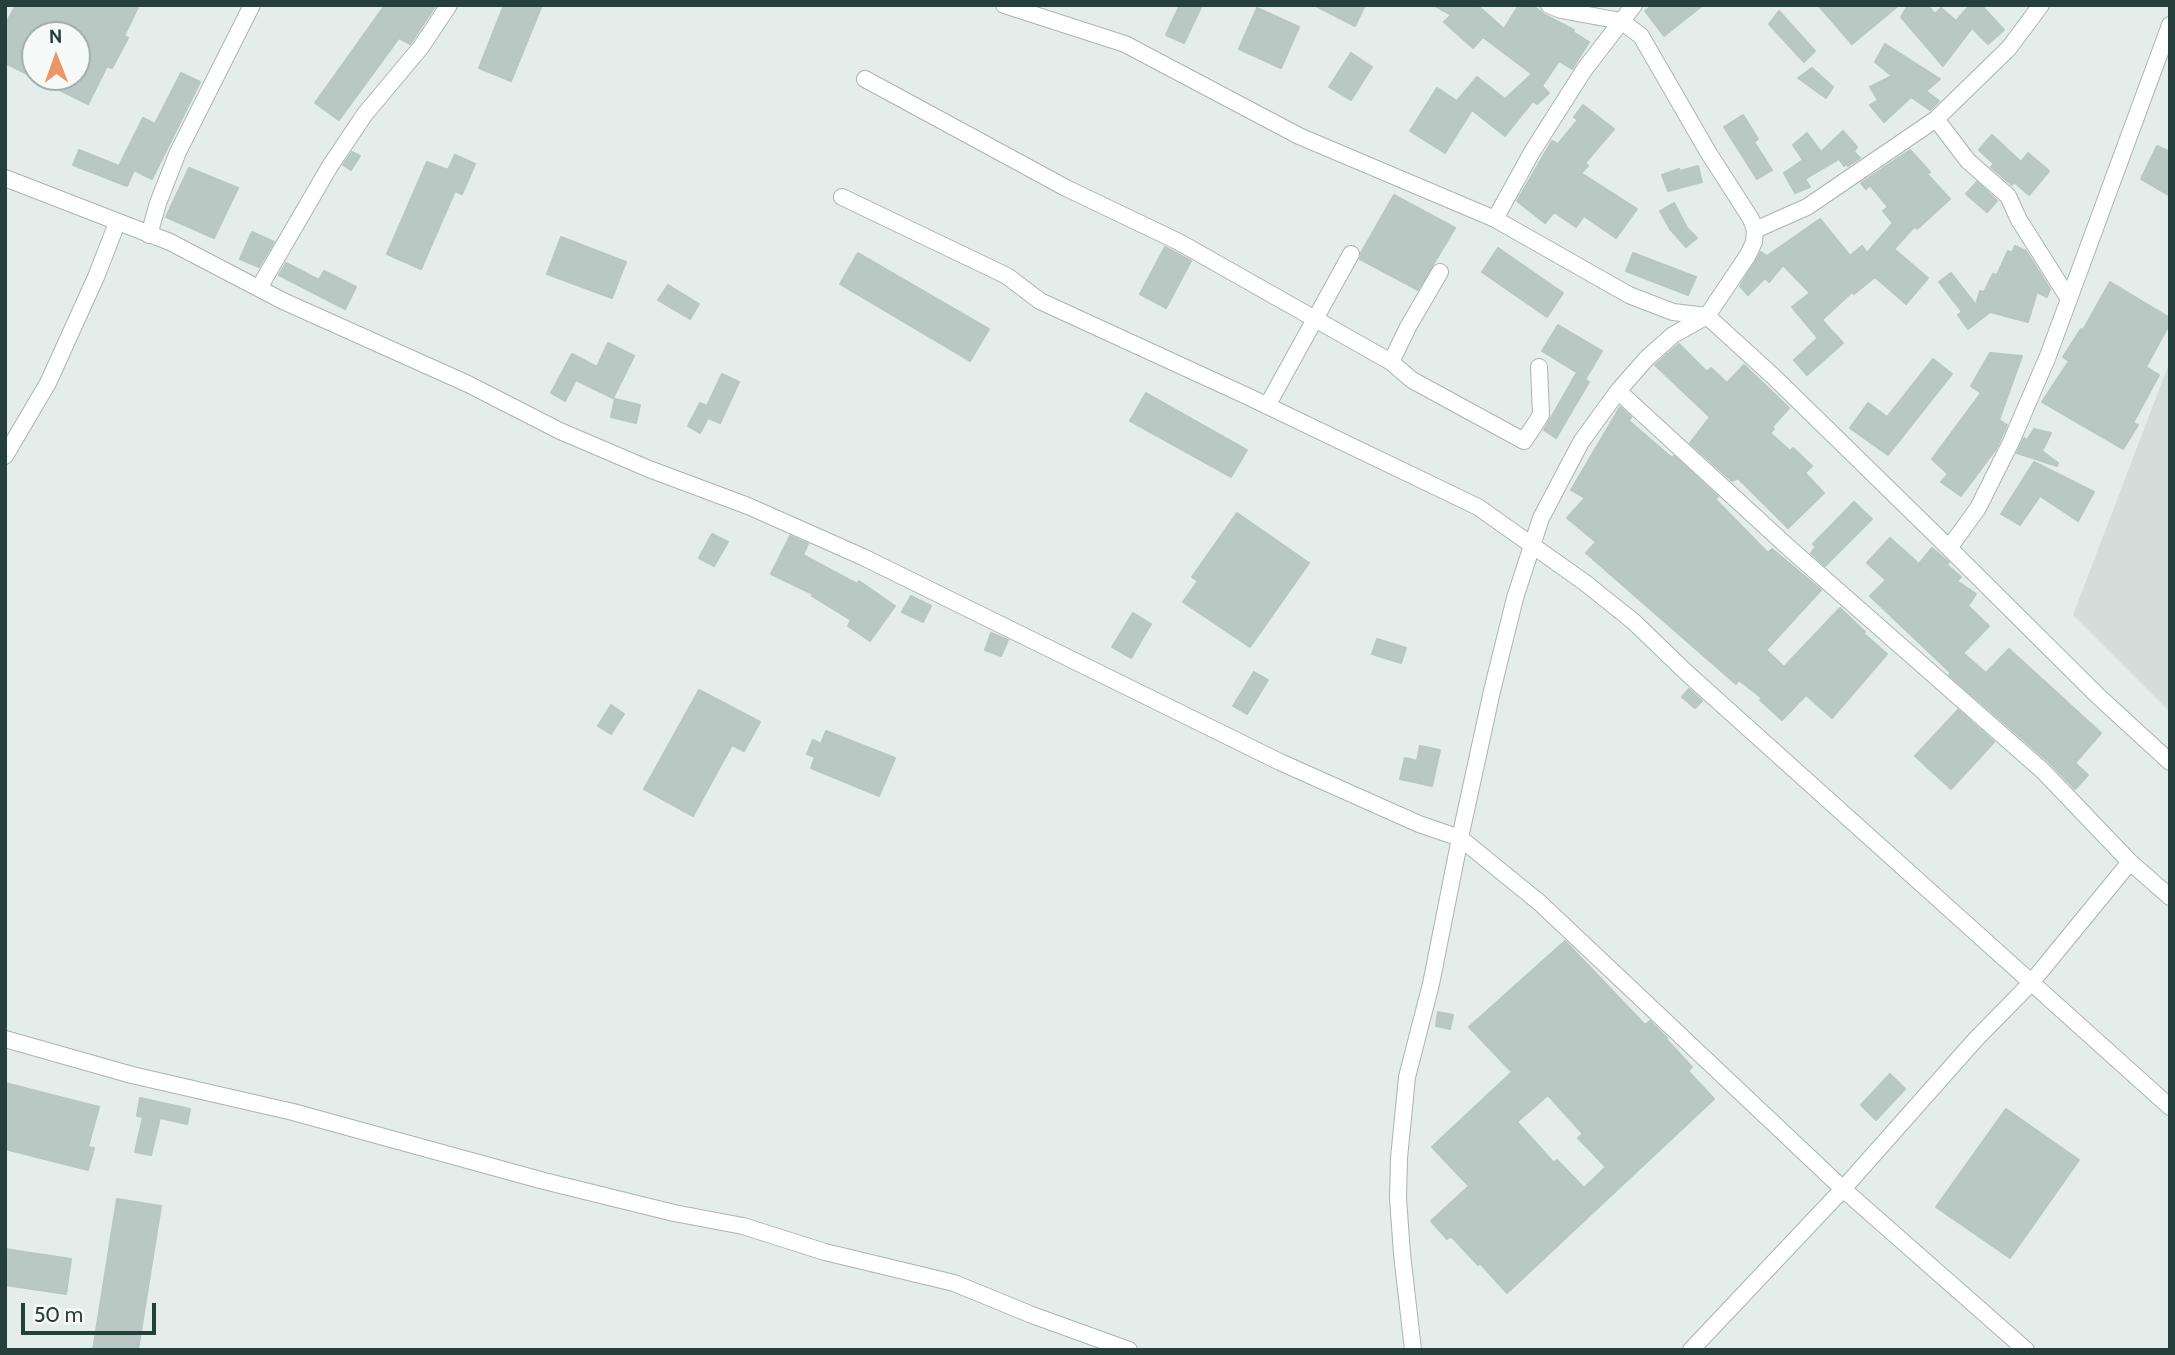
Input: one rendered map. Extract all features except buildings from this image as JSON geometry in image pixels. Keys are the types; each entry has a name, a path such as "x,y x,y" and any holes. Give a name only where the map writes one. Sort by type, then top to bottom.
{"street":[{"path":"149,235 178,152 252,5"},
{"path":"259,288 330,166 365,114 421,47 449,5"},
{"path":"1004,5 1125,44 1299,136 1495,219 1629,295 1673,312 1707,316 1774,377 2098,696 2170,762"},
{"path":"1413,1350 1402,1254 1399,1158 1408,1077 1432,984 1492,691 1516,598 1542,519 1581,442 1618,391 1647,359 1673,335 1707,316 1754,242 1755,230 1751,219 1689,120 1641,36 1621,21 1561,10 1549,5"},
{"path":"1495,219 1532,152 1569,94 1634,5"},
{"path":"1755,230 1807,207 1936,119 2009,48 2041,5"},
{"path":"1949,548 1978,508 2011,442 2069,299 2170,25"},
{"path":"865,79 1066,188 1178,242 1391,362 1412,380 1524,441 1541,415 1539,367"},
{"path":"1936,119 1968,161 2008,196 2019,220 2069,299"},
{"path":"5,178 192,253 259,288 468,384 560,431 649,469 748,506 863,557 1280,762 1419,824 1460,838 1540,903 1843,1189 2026,1350"},
{"path":"842,197 1007,276 1040,302 1478,507 1584,582 1634,622 2030,984 2170,1107"},
{"path":"5,456 48,383 96,277 117,223"},
{"path":"1267,406 1351,254"},
{"path":"1391,362 1440,272"},
{"path":"1618,391 1788,548 2043,771 2130,862 2170,897"},
{"path":"1691,1350 1843,1189 1976,1039 2030,984 2130,862"},
{"path":"5,1039 132,1075 293,1112 544,1181 674,1213 743,1226 825,1252 954,1283 1129,1350"}],"shaded area":[{"path":"2170,361 2170,712 2073,615"}]}
